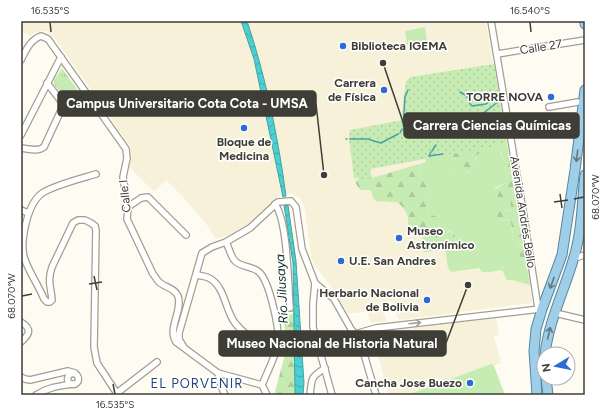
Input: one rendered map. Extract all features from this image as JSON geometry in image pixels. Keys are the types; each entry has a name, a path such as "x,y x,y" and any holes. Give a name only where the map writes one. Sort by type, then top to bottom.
{"main road":[{"path":"537,395 534,351 536,330 540,309 562,255 585,90"},
{"path":"546,346 549,332 578,242 585,175"},
{"path":"562,255 574,258"},
{"path":"540,309 555,313"}],"street":[{"name":"Avenida Andrés Bello","path":"491,21 540,309"},
{"name":"Calle I","path":"21,60 30,44 38,37 46,37 126,149 127,158 123,177 130,228 153,274 159,282 176,292 178,297 178,305 173,331 176,342 183,346"},
{"name":"Calle 27","path":"497,54 585,40"},
{"path":"21,135 61,57"},
{"path":"21,148 41,150 44,147 63,106 61,101 47,83"},
{"path":"549,106 578,102"},
{"path":"63,106 96,106"},
{"path":"96,174 48,190 36,199 28,213 24,234 25,259 47,302 50,302 52,300 49,280 52,268 73,223 78,220 85,220 95,226 97,244 94,347 97,363 118,394 157,362"},
{"path":"128,207 141,198 148,197 186,235"},
{"path":"267,395 262,385 218,373 183,346 179,339 179,334 197,275 199,263 204,252 226,242 256,224 275,204 288,200 293,202 296,207 302,249 315,283 334,299 350,329 355,334 364,354 376,395"},
{"path":"275,204 280,214 285,244 290,308"},
{"path":"21,210 28,213"},
{"path":"226,242 235,261 242,266 257,270 263,278 272,299 278,335 278,345 262,385"},
{"path":"574,258 585,255"},
{"path":"197,275 209,278 217,284 234,322 239,328 245,334 275,353"},
{"path":"315,283 312,304 313,327 332,395"},
{"path":"355,334 376,328 540,309"},
{"path":"555,313 585,320"},
{"path":"21,322 27,326 29,332 28,336 21,342"},
{"path":"310,395 314,375 325,368"},
{"path":"21,377 25,380 30,380 70,371 78,376 76,383 73,384 66,382 43,390 36,395"},
{"path":"61,373 66,376 66,382"},
{"path":"66,382 69,374 75,373"},
{"path":"218,373 225,395"}],"shaded area":[{"path":"21,21 486,21 532,303 399,320 391,301 380,303 387,321 370,323 368,311 348,314 337,295 312,261 304,206 300,198 293,194 283,194 275,199 259,217 249,225 228,236 216,239 207,225 185,199 166,180 154,192 129,168 132,155 130,146 57,41 52,35 45,31 39,31 30,36 21,31"},
{"path":"496,318 499,335 494,336 501,363 494,366 491,364 407,395 389,395 372,335 375,333"}],"green space":[{"path":"425,27 427,42 407,45 405,31"},
{"path":"494,64 507,144 370,169 372,178 354,178 349,139 350,130 402,120 404,93 407,80 411,77"},
{"path":"62,68 86,102 85,103 67,102 54,84 54,80"},
{"path":"507,144 526,261 521,259 518,254 517,250 521,244 514,239 511,223 507,220 498,219 497,216 499,210 510,211 511,209 510,200 498,197 494,190 507,182 505,163 501,151 493,154 477,154 475,157 476,163 472,167 471,171 459,175 454,169 456,161 450,154"},
{"path":"500,151 505,163 507,182 495,188 496,195 510,200 511,209 510,211 504,210 501,220 508,221 511,224 514,238 521,244 518,248 519,253 524,261 526,261 530,285 507,280 502,270 482,272 479,268 451,272 448,268 445,248 453,242 452,232 442,231 435,228 438,226 439,217 428,215 427,211 430,189 422,178 419,164 426,162 425,159 450,154 456,161 455,171 459,174 470,172 476,160 477,154 493,154"},
{"path":"419,164 422,178 430,189 427,211 428,214 441,218 441,224 435,228 450,232 455,237 451,245 437,251 434,250 424,252 422,250 422,235 414,232 418,226 413,227 408,224 407,215 400,204 397,202 377,202 373,198 371,190 360,190 355,182 360,178 372,178"},
{"path":"282,314 294,314 295,395 274,395 286,351 287,341"},
{"name":"Cancha Jose Buezo","path":"491,364 494,366 505,395 407,395"}],"water":[{"path":"241,21 247,21 266,85 283,174 286,196 283,197 254,59"},
{"name":"Río Jilusaya","path":"284,205 288,205 296,261 304,383 303,395 295,395 293,263"}],"waterway":[{"path":"403,126 405,97 408,90"},
{"path":"451,136 460,123 459,116 467,114 476,119 499,101 492,100 486,104 472,106 467,96 460,92"},
{"path":"400,133 402,129"},
{"path":"350,139 368,139 381,143 398,134"},
{"path":"432,151 436,145"},
{"path":"431,152 429,156 443,154"}],"place":[{"name":"Biblioteca IGEMA","path":"343,46"},
{"name":"Carrera Ciencias Químicas","path":"383,63"},
{"name":"Carrera de Física","path":"384,90"},
{"name":"TORRE NOVA","path":"551,97"},
{"name":"Bloque de Medicina","path":"244,128"},
{"name":"Campus Universitario Cota Cota - UMSA","path":"324,175"},
{"name":"Museo Astronímico","path":"399,238"},
{"name":"U.E. San Andres","path":"341,261"},
{"name":"Museo Nacional de Historia Natural","path":"468,285"},
{"name":"Herbario Nacional de Bolivia","path":"427,300"},
{"name":"Cancha Jose Buezo","path":"470,383"}],"district":[{"name":"EL PORVENIR","path":"197,383"}]}
